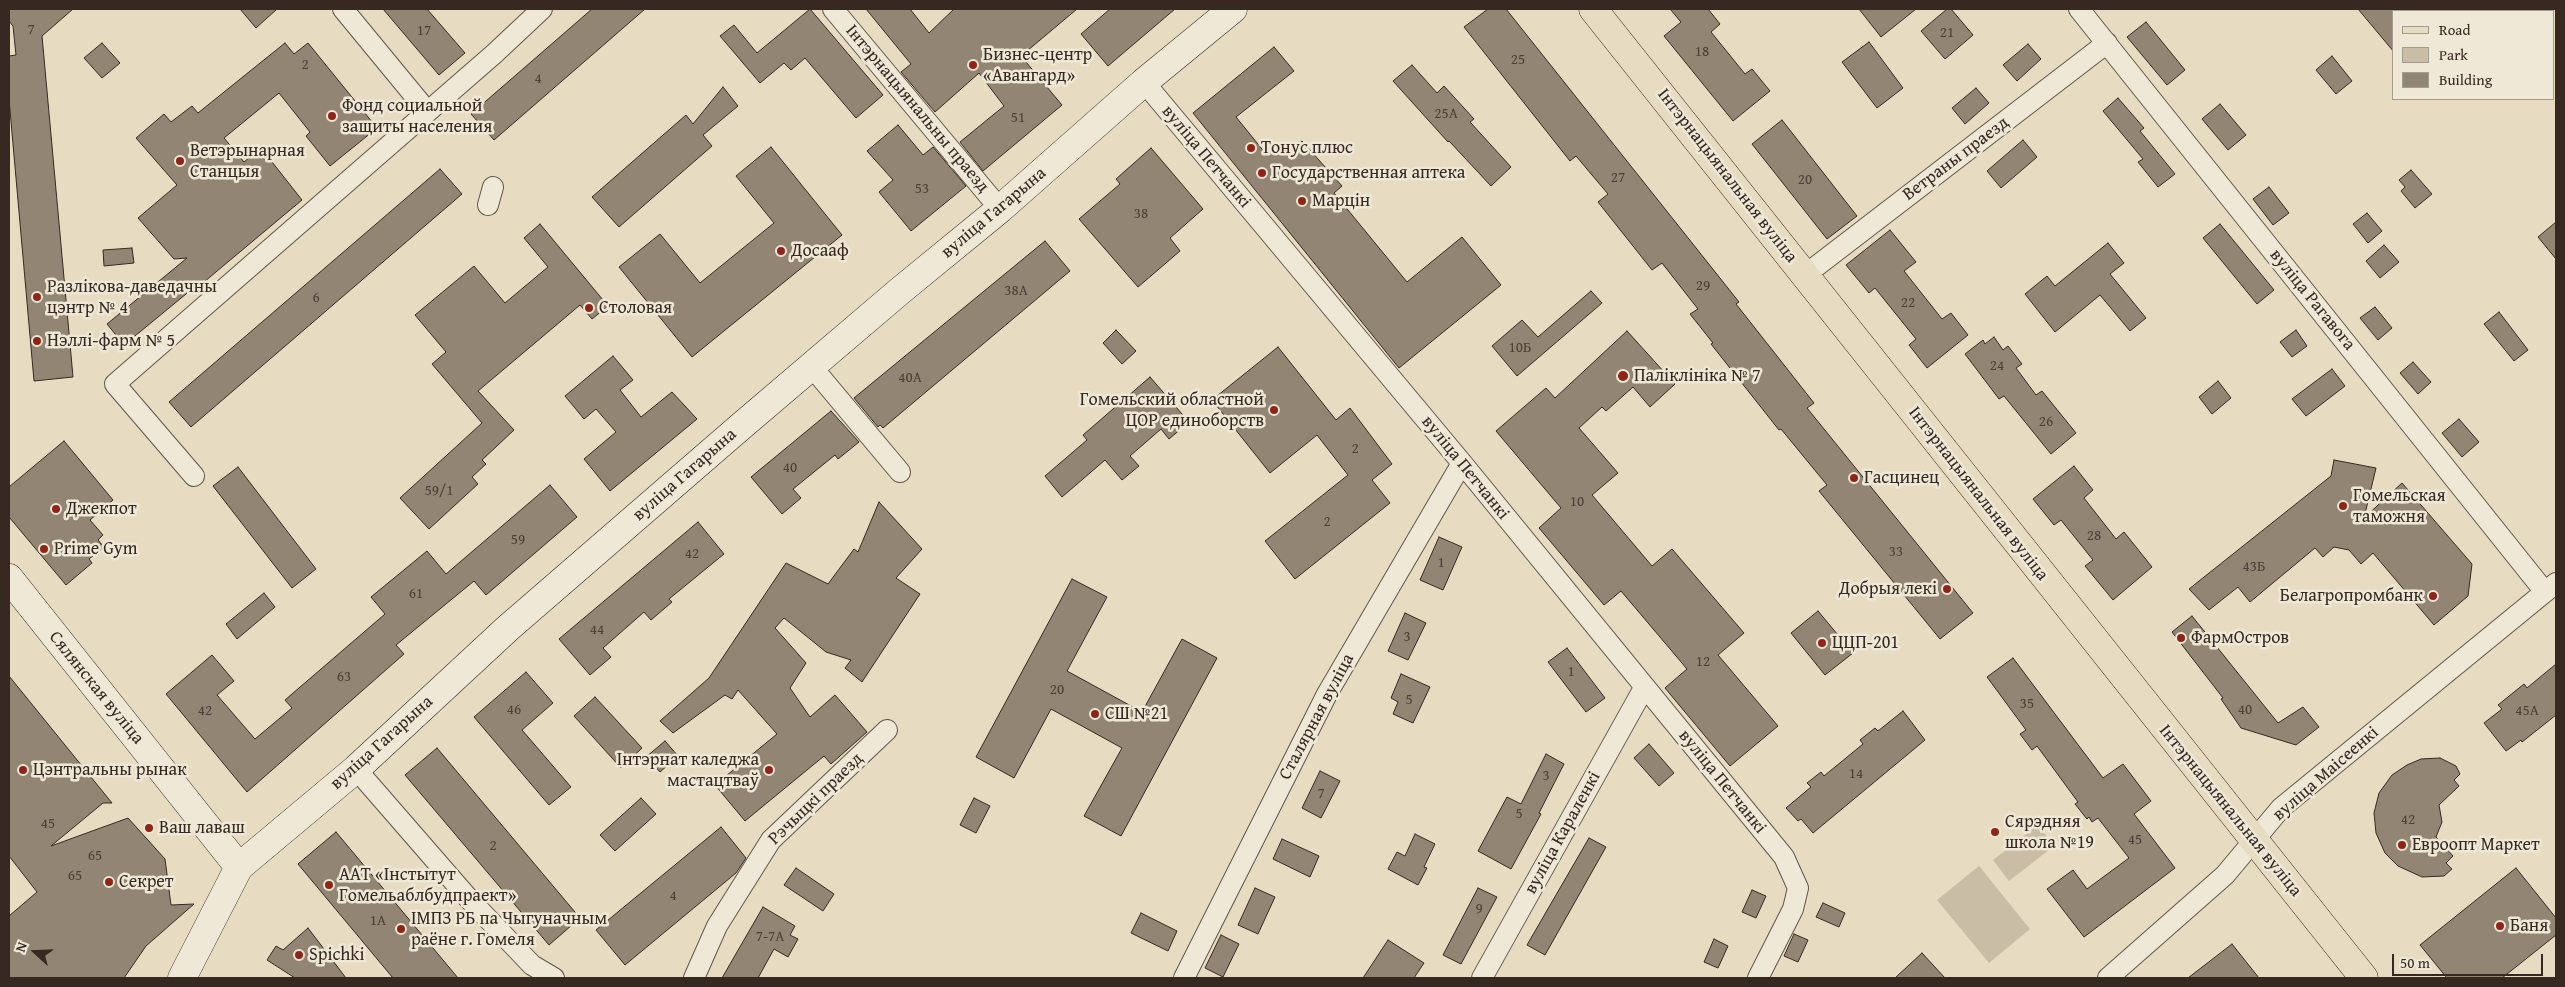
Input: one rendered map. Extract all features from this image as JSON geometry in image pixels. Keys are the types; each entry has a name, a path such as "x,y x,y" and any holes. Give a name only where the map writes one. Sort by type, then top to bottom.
{"main road":[{"name":"Інтэрнацыянальная вуліца","path":"1593,9 2364,978"}],"street":[{"path":"343,9 427,111"},
{"path":"194,476 115,384 494,54 542,9"},
{"name":"Інтэрнацыянальны праезд","path":"833,9 1000,209"},
{"name":"вуліца Гагарына","path":"182,978 239,867 356,769 508,628 812,367 1000,209 1144,82 1233,9"},
{"name":"вуліца Рагавога","path":"2080,9 2550,588"},
{"name":"Ветраны праезд","path":"1805,274 2107,43"},
{"name":"вуліца Петчанкі","path":"1144,82 1462,462 1644,688 1784,857 1798,888 1793,909 1758,978"},
{"path":"812,367 900,472"},
{"name":"Сталярная вуліца","path":"1184,978 1327,694 1462,462"},
{"name":"Сялянская вуліца","path":"9,578 239,867"},
{"name":"вуліца Маісеенкі","path":"2108,978 2225,875 2281,808 2550,588"},
{"name":"вуліца Караленкі","path":"1482,978 1644,688"},
{"name":"Рэчыцкі праезд","path":"694,978 717,926 771,840 887,730"},
{"path":"356,769 468,899 532,965 554,978"}],"green space":[{"path":"2038,825 2054,846 2009,881 1993,860"},
{"path":"1979,866 2030,929 1989,963 1937,900"}],"building":[{"path":"9,9 73,9 42,36 73,377 34,381 9,99 9,56 16,55 13,26 9,21"},
{"path":"240,9 277,9 256,28"},
{"path":"383,9 427,9 465,53 439,75"},
{"path":"592,9 645,9 494,140 471,114"},
{"path":"810,9 883,95 856,118 805,58 791,70 784,63 760,83 720,36 734,25 757,53"},
{"path":"866,9 910,9 929,33 954,9 1077,9 1021,56 1062,105 983,171 960,142 1004,106 979,73 935,112 901,72 911,64"},
{"path":"1110,9 1175,9 1108,66 1081,34"},
{"path":"1488,9 1506,9 1739,302 1736,304 1814,403 1807,408 1973,613 1940,639 1819,491 1827,485 1781,429 1779,430 1711,344 1713,343 1690,314 1698,309 1662,263 1652,270 1598,202 1608,194 1576,156 1570,161 1464,27"},
{"path":"1670,9 1708,9 1720,24 1711,32 1745,74 1752,69 1770,91 1733,121 1664,36 1681,22"},
{"path":"1859,9 1916,9 1881,37"},
{"path":"1947,9 1951,9 1973,35 1945,59 1921,31"},
{"path":"2358,9 2394,9 2392,10 2392,50"},
{"path":"2146,22 2185,70 2167,85 2127,37"},
{"path":"1869,42 1903,88 1877,108 1842,62"},
{"path":"102,43 120,63 102,78 84,58"},
{"path":"285,43 294,54 308,43 377,128 330,166 306,136 310,132 279,93 224,138 244,162 261,148 302,200 198,287 197,285 124,345 107,324 187,258 174,259 138,218 177,185 136,138 164,114 171,122 192,106 198,113"},
{"path":"2028,44 2041,59 2017,81 2003,65"},
{"name":"Марцін","path":"1274,47 1294,71 1236,117 1266,154 1283,142 1290,151 1302,141 1342,186 1334,193 1407,282 1462,237 1501,285 1399,368 1193,113"},
{"path":"2332,56 2352,81 2336,94 2316,70"},
{"path":"1412,65 1437,93 1444,86 1474,119 1470,122 1511,167 1491,186 1393,81"},
{"path":"723,87 738,106 703,135 712,146 619,227 592,197 686,115 693,124"},
{"path":"1976,88 1989,103 1965,124 1952,108"},
{"path":"2118,98 2144,128 2140,131 2175,174 2158,187 2138,162 2143,159 2103,111"},
{"path":"2220,104 2246,135 2228,150 2202,119"},
{"path":"1782,120 1857,216 1827,239 1752,144"},
{"path":"898,125 923,155 933,147 966,186 911,231 879,192 893,180 867,151"},
{"path":"2023,140 2037,157 2001,188 1987,171"},
{"name":"Досааф","path":"771,147 842,235 692,357 619,267 660,234 700,283 774,223 736,176"},
{"path":"1151,148 1203,209 1170,238 1180,251 1138,287 1079,219 1120,184 1116,179"},
{"path":"440,169 462,194 191,427 169,402"},
{"path":"2411,170 2432,194 2415,208 2401,191 2405,187 2399,180"},
{"path":"2269,187 2289,213 2273,225 2253,199"},
{"path":"2367,213 2382,231 2368,243 2353,224"},
{"path":"2556,222 2556,259 2538,237"},
{"path":"540,224 608,306 592,319 580,305 478,391 514,430 482,460 486,464 472,477 478,484 429,529 400,498 482,423 432,364 446,352 415,315 474,266 505,303 548,267 524,238"},
{"path":"2220,224 2274,290 2257,304 2203,238"},
{"path":"1890,230 1916,262 1904,271 1942,319 1951,313 1968,335 1927,368 1909,345 1916,339 1875,288 1869,293 1846,265"},
{"path":"1045,241 1070,271 883,428 880,425 878,427 854,398"},
{"path":"2108,243 2124,263 2110,274 2146,318 2130,331 2100,295 2055,332 2025,294 2047,276 2055,286"},
{"path":"2384,245 2399,262 2380,278 2366,261"},
{"path":"132,248 134,263 104,266 103,250"},
{"path":"1591,291 1602,303 1517,376 1492,346 1522,320 1538,337"},
{"path":"2375,307 2392,328 2378,340 2360,318"},
{"path":"2499,312 2528,350 2514,361 2484,324"},
{"path":"1116,330 1136,351 1122,364 1103,343"},
{"path":"2296,330 2307,346 2292,357 2280,342"},
{"path":"1627,331 1675,384 1650,407 1633,387 1606,411 1602,407 1579,428 1618,473 1592,495 1652,566 1672,549 1744,633 1718,655 1778,726 1730,766 1665,688 1687,669 1621,591 1604,605 1539,528 1561,508 1496,431 1546,388 1555,398"},
{"path":"1994,337 2003,350 2008,346 2022,364 2016,368 2036,395 2042,391 2076,433 2051,454 2004,396 1999,399 1965,354 1983,340 1985,344"},
{"path":"1278,347 1336,420 1350,408 1392,464 1372,480 1390,503 1295,579 1265,541 1348,475 1317,435 1270,473 1212,400"},
{"path":"613,356 633,380 620,390 641,417 672,392 697,419 610,491 584,459 616,432 596,409 584,419 565,396"},
{"path":"2413,362 2431,382 2418,394 2400,373"},
{"path":"2332,369 2345,386 2306,416 2292,399"},
{"path":"1150,377 1189,422 1169,439 1161,429 1130,456 1139,466 1122,480 1105,460 1062,497 1045,476 1087,440 1083,435"},
{"path":"2218,381 2231,398 2212,414 2199,397"},
{"path":"831,411 859,442 838,459 835,455 793,489 801,498 782,514 751,477"},
{"path":"2459,419 2479,442 2462,457 2442,433"},
{"name":"Джекпот","path":"64,441 113,500 90,520 103,535 98,540 104,547 89,559 92,563 66,585 9,517 9,487"},
{"path":"2334,460 2376,468 2364,518 2402,483 2472,564 2468,596 2434,625 2373,553 2361,564 2349,550 2334,547 2323,557 2315,548 2250,602 2238,587 2209,610 2189,589 2331,476"},
{"path":"2074,466 2093,490 2084,498 2116,539 2124,532 2152,567 2113,600 2085,566 2093,560 2061,520 2054,525 2033,499"},
{"path":"238,467 316,569 292,588 213,486"},
{"path":"550,485 577,517 486,595 474,581 396,645 404,654 247,792 166,694 212,655 234,681 217,695 255,739 292,708 285,700 385,614 371,597 427,551 446,574"},
{"path":"879,502 922,549 896,578 920,594 862,682 845,668 851,660 826,652 784,618 775,628 806,663 790,688 810,717 835,695 867,732 831,764 824,756 745,821 715,785 777,734 738,690 732,699 725,695 673,733 660,721 709,678 786,563 828,584 854,549 858,552"},
{"path":"698,522 724,554 669,599 672,602 651,620 644,612 603,648 611,657 590,675 559,639"},
{"path":"1439,537 1462,547 1443,590 1420,580"},
{"name":"СШ №21","path":"1072,579 1107,597 1067,671 1142,712 1182,639 1217,658 1121,836 1084,816 1122,748 1051,709 1014,778 976,757"},
{"path":"264,593 275,607 237,639 226,624"},
{"name":"ЦЦП-201","path":"1818,611 1853,653 1825,675 1791,633"},
{"path":"1405,613 1426,623 1408,660 1388,651"},
{"path":"2192,616 2278,723 2303,707 2319,727 2296,745 2241,728 2221,699 2223,698 2172,632"},
{"path":"1567,648 1605,698 1586,712 1548,662"},
{"path":"2013,658 2103,778 2123,764 2151,801 2134,814 2175,868 2084,937 2047,889 2073,870 2087,889 2129,858 2098,818 2092,822 2089,817 2087,819 2075,804 2078,802 2037,746 2032,750 2020,734 2026,730 1987,677"},
{"path":"2556,664 2556,715 2522,742 2521,740 2506,751 2484,723 2502,709 2498,705 2524,684 2527,688"},
{"path":"526,672 553,703 522,730 571,787 549,805 474,717"},
{"path":"1401,674 1430,687 1413,723 1393,714 1398,702 1391,698"},
{"path":"9,676 112,803 103,803 51,846 128,818 165,859 171,905 194,904 146,946 124,978 9,978 9,916 37,892 9,856"},
{"path":"595,697 642,748 621,768 574,716"},
{"path":"1903,711 1925,740 1813,833 1801,819 1798,821 1786,808 1811,787 1807,783 1821,772 1824,776 1863,744 1860,740 1875,728 1878,731"},
{"path":"665,741 678,756 660,772 646,757"},
{"path":"1649,744 1674,773 1659,786 1634,758"},
{"path":"437,748 580,918 549,945 405,775"},
{"path":"1546,754 1564,764 1539,813 1541,814 1511,869 1478,851 1507,797 1521,804"},
{"path":"2440,758 2456,766 2460,774 2454,780 2459,786 2439,805 2442,822 2436,837 2453,856 2446,863 2452,869 2444,876 2422,877 2398,866 2385,853 2376,833 2374,813 2379,793 2392,775 2407,765 2421,759"},
{"path":"1320,771 1340,781 1321,818 1302,808"},
{"path":"641,798 656,814 615,851 600,835"},
{"path":"974,798 990,806 976,833 960,825"},
{"path":"721,827 746,858 736,873 625,965 596,930"},
{"path":"336,832 458,978 393,978 298,864"},
{"path":"1415,834 1435,844 1424,867 1427,868 1418,885 1388,869 1397,852 1405,856"},
{"path":"1589,838 1606,847 1545,955 1527,945"},
{"path":"1282,839 1319,856 1310,877 1273,859"},
{"path":"796,868 834,894 823,911 784,885"},
{"name":"Баня","path":"2516,868 2556,918 2556,935 2502,978 2447,978 2420,945"},
{"path":"1255,888 1275,897 1258,934 1238,925"},
{"path":"1478,888 1497,897 1461,964 1443,955"},
{"path":"1752,890 1766,896 1756,918 1742,912"},
{"path":"1823,903 1845,913 1839,927 1816,917"},
{"path":"763,907 795,926 790,935 798,939 788,957 774,949 758,978 722,978"},
{"path":"1141,913 1177,931 1168,951 1131,933"},
{"name":"Spichki","path":"308,928 346,978 295,978 267,960 276,946 283,950"},
{"path":"1794,934 1808,940 1798,962 1784,956"},
{"path":"1221,935 1239,944 1223,977 1205,968"},
{"path":"1714,939 1728,946 1718,968 1704,962"},
{"path":"1388,940 1424,963 1414,978 1363,978"},
{"path":"2232,944 2259,978 2188,978"},
{"path":"1922,953 1945,978 1895,978"}],"place":[{"name":"Бизнес-центр «Авангард»","path":"973,65"},
{"name":"Фонд социальной защиты населения","path":"332,116"},
{"name":"Тонус плюс","path":"1251,148"},
{"name":"Ветэрынарная Станцыя","path":"180,161"},
{"name":"Государственная аптека","path":"1262,173"},
{"name":"Марцін","path":"1302,201"},
{"name":"Досааф","path":"781,251"},
{"name":"Разлікова-даведачны цэнтр № 4","path":"37,297"},
{"name":"Столовая","path":"589,308"},
{"name":"Нэллі-фарм № 5","path":"37,341"},
{"name":"Паліклініка № 7","path":"1623,376"},
{"name":"Гомельский областной ЦОР единоборств","path":"1274,410"},
{"name":"Гасцинец","path":"1854,478"},
{"name":"Гомельская таможня","path":"2343,506"},
{"name":"Джекпот","path":"56,509"},
{"name":"Prime Gym","path":"44,549"},
{"name":"Добрыя лекі","path":"1947,589"},
{"name":"Белагропромбанк","path":"2433,596"},
{"name":"ФармОстров","path":"2181,638"},
{"name":"ЦЦП-201","path":"1822,643"},
{"name":"СШ №21","path":"1095,714"},
{"name":"Цэнтральны рынак","path":"23,770"},
{"name":"Інтэрнат каледжа мастацтваў","path":"769,770"},
{"name":"Ваш лаваш","path":"149,828"},
{"name":"Сярэдняя школа №19","path":"1995,832"},
{"name":"Евроопт Маркет","path":"2402,845"},
{"name":"Секрет","path":"109,882"},
{"name":"ААТ «Інстытут Гомельаблбудпраект»","path":"329,885"},
{"name":"Баня","path":"2500,926"},
{"name":"ІМПЗ РБ па Чыгуначным раёне г. Гомеля","path":"401,929"},
{"name":"Spichki","path":"299,955"}]}
